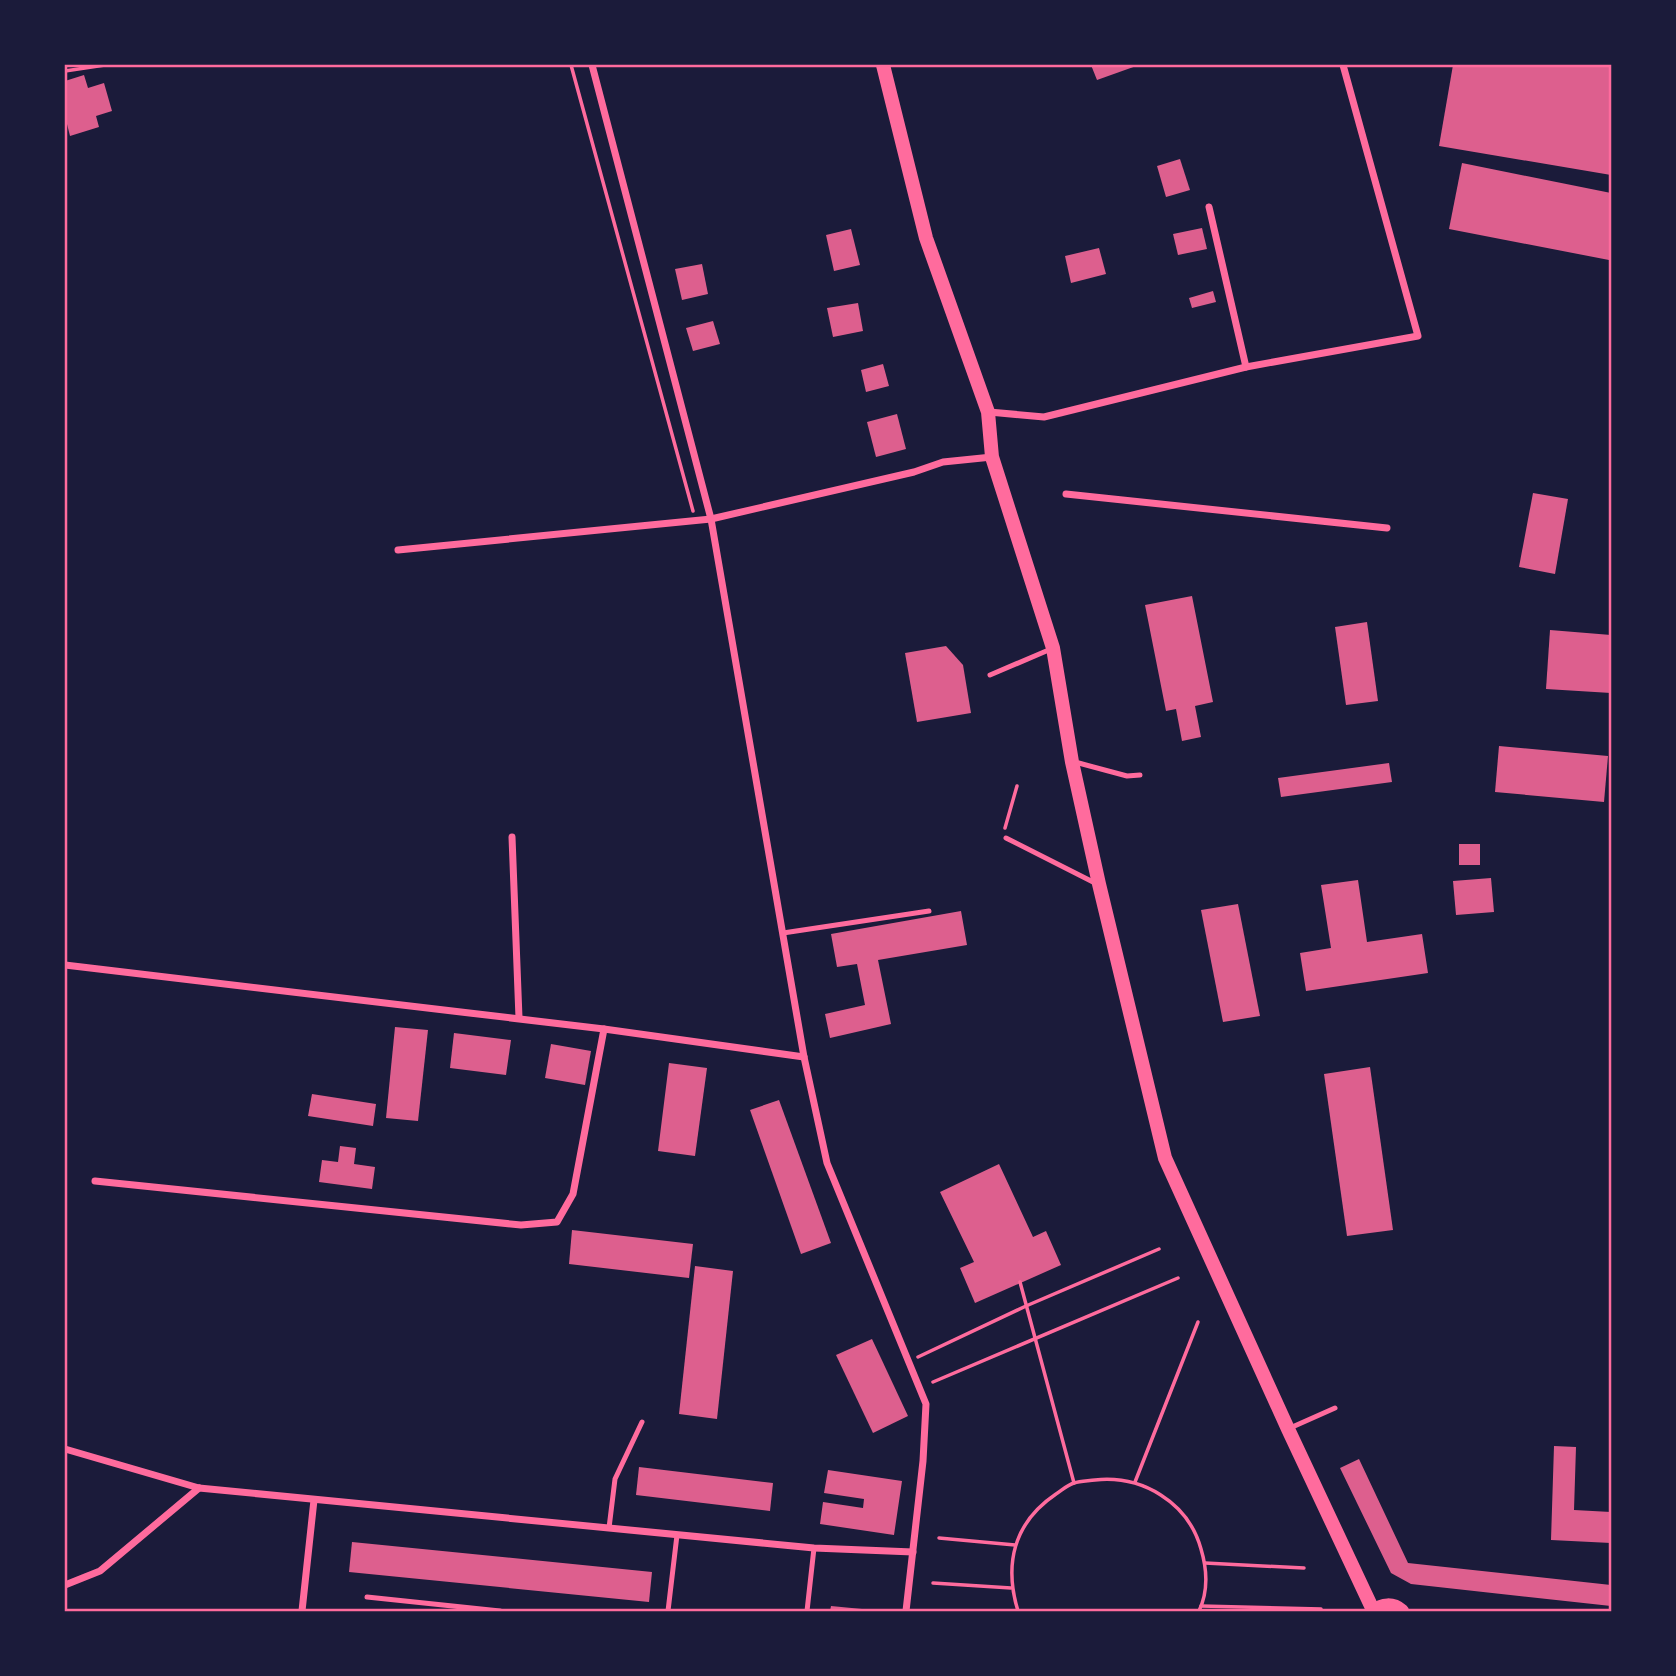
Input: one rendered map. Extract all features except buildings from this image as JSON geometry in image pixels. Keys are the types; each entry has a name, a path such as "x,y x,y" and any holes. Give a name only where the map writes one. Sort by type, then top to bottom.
{"main road":[{"path":"883,65 926,238 988,412 992,457 1053,648 1072,762 1165,1158 1373,1611 1386,1605 1402,1611"}],"street":[{"path":"592,65 711,519 804,1057 827,1163 926,1404 923,1461 906,1611"},
{"path":"988,412 1045,417 1246,367 1418,336 1343,65"},
{"path":"1209,207 1246,367"},
{"path":"398,550 711,519 914,472 943,462 992,457"},
{"path":"1066,494 1387,528"},
{"path":"512,837 519,1018"},
{"path":"65,965 519,1018 804,1057"},
{"path":"95,1181 520,1225 557,1222 573,1194 604,1029"},
{"path":"65,1449 200,1488 814,1548 913,1552"},
{"path":"65,1585 100,1571 200,1488"},
{"path":"302,1611 314,1500"}],"lane":[{"path":"990,675 1053,648"},
{"path":"1072,762 1127,776 1140,775"},
{"path":"1006,838 1099,884"},
{"path":"783,933 929,911"},
{"path":"1288,1429 1335,1408"},
{"path":"609,1528 615,1479 642,1422"},
{"path":"667,1611 677,1535"},
{"path":"807,1611 814,1548"},
{"path":"367,1597 500,1611"}],"path":[{"path":"65,71 105,65"},
{"path":"570,65 696,520"},
{"path":"1004,830 1017,786"},
{"path":"909,1361 1026,1306 1159,1249"},
{"path":"933,1382 1178,1278"},
{"path":"1020,1282 1074,1483"},
{"path":"1135,1482 1198,1322"},
{"path":"1018,1611 1011,1588 1011,1567 1015,1545 1026,1522 1044,1502 1074,1483 1113,1478 1135,1482 1161,1494 1182,1512 1198,1536 1205,1563 1206,1585 1200,1609 1321,1609"},
{"path":"939,1538 1015,1545"},
{"path":"1205,1563 1304,1569"},
{"path":"933,1583 1011,1588"}]}
